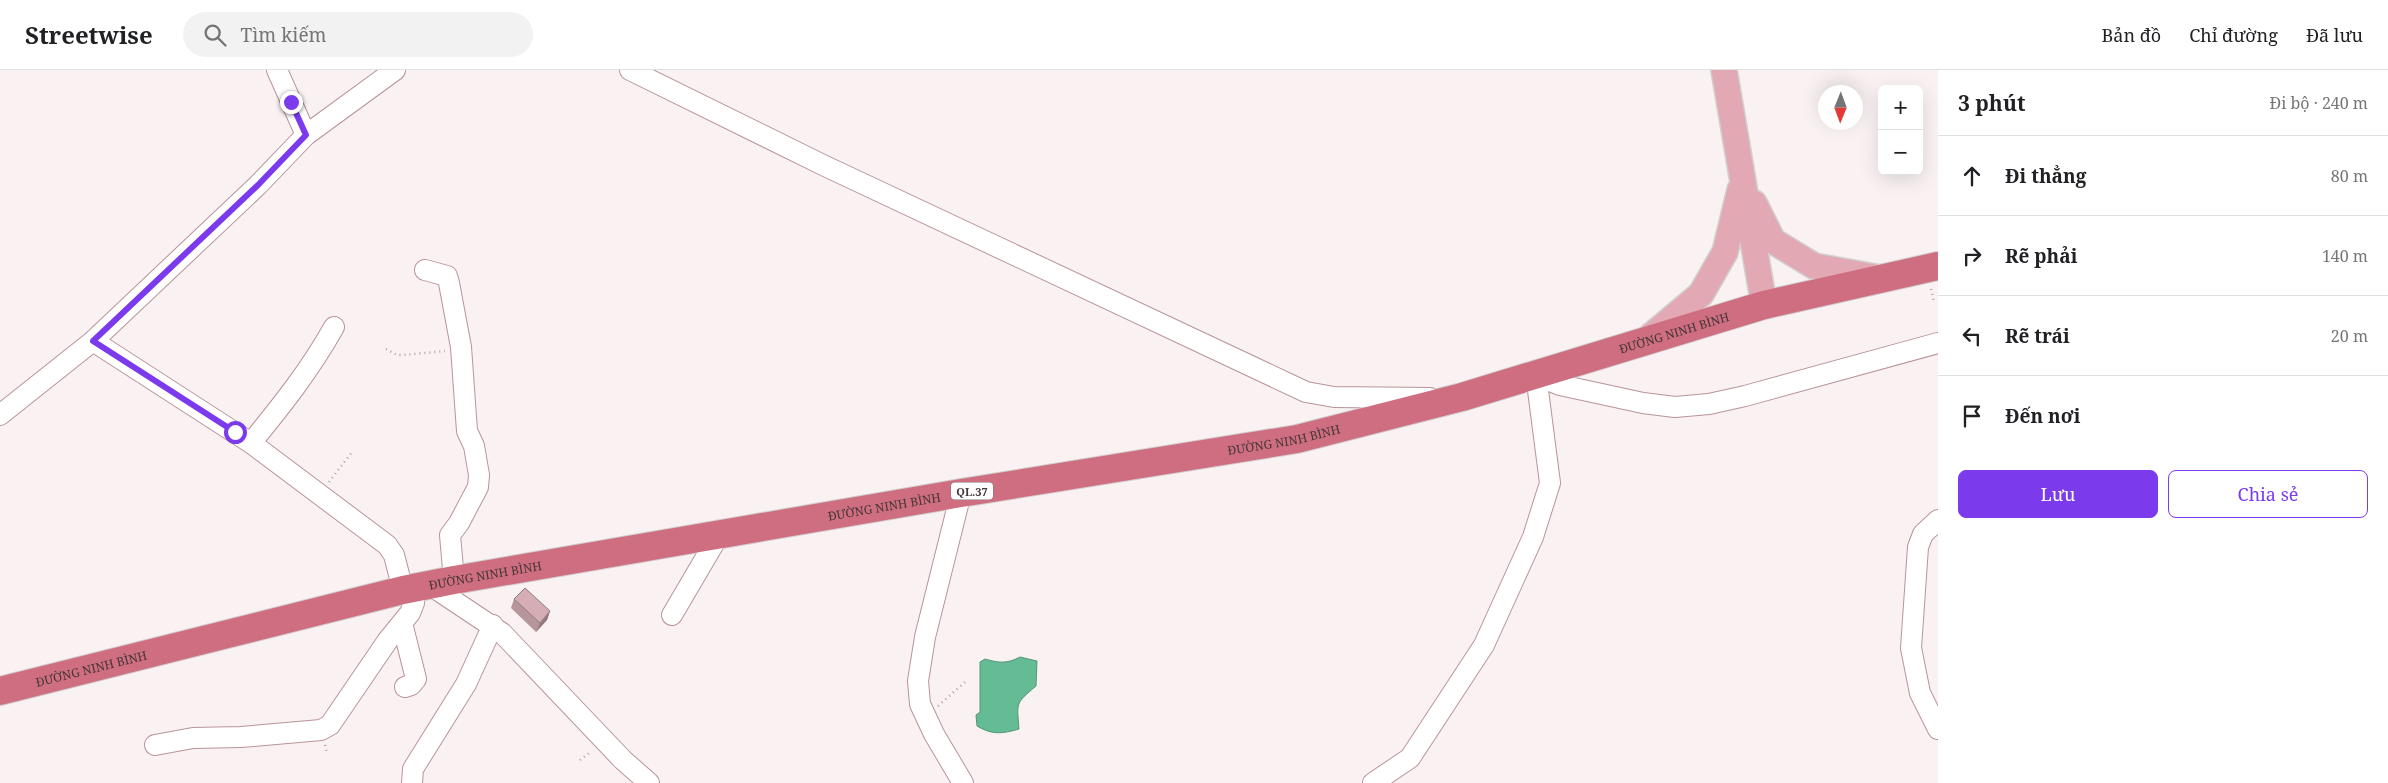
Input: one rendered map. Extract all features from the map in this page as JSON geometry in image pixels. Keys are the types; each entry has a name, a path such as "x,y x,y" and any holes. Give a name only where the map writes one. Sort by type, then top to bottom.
{"highway":[{"name":"ĐƯỜNG NINH BÌNH","path":"0,691 426,586 961,493 1297,439 1462,398 1764,305 1938,266"}],"main road":[{"path":"1724,70 1764,305"},
{"path":"1743,180 1773,241 1814,266 1882,279"},
{"path":"1644,342 1701,294 1725,252 1743,180"}],"street":[{"path":"276,70 306,135"},
{"path":"0,415 93,341 258,185 306,135 395,70"},
{"path":"630,70 823,165 1306,392 1334,397 1462,398"},
{"path":"155,745 193,738 241,737 321,730 336,718 388,640 410,613 414,603 426,586 450,534 459,523 478,487 479,475 474,446 467,430 461,347 454,301 446,276 425,270"},
{"path":"250,443 301,382 334,327"},
{"path":"93,341 250,443 387,545 394,556 426,586 492,625 513,644 623,760 649,783"},
{"path":"1540,374 1550,382 1560,385 1643,403 1675,407 1709,404 1745,396 1938,343"},
{"path":"1373,783 1410,758 1421,742 1484,645 1533,537 1550,484 1540,374"},
{"path":"961,493 925,637 918,681 920,704 963,783"},
{"path":"1938,520 1923,534 1918,547 1911,648 1920,693 1938,729"},
{"path":"672,615 719,535"},
{"path":"402,623 416,679 405,688"},
{"path":"412,783 413,769 466,684 492,625"}],"path":[{"path":"386,349 397,355 403,355 432,354 461,347"},
{"path":"320,495 352,452"},
{"path":"926,717 965,682"}],"shaded area":[{"path":"1020,657 1037,661 1036,686 1019,704 1019,729 997,733 977,726 976,715 980,712 980,662 985,659 1007,662"}],"building":[{"path":"525,588 550,611 540,623 514,599"}],"route":[{"path":"235,432 93,341 258,185 306,135 291,102"}]}
